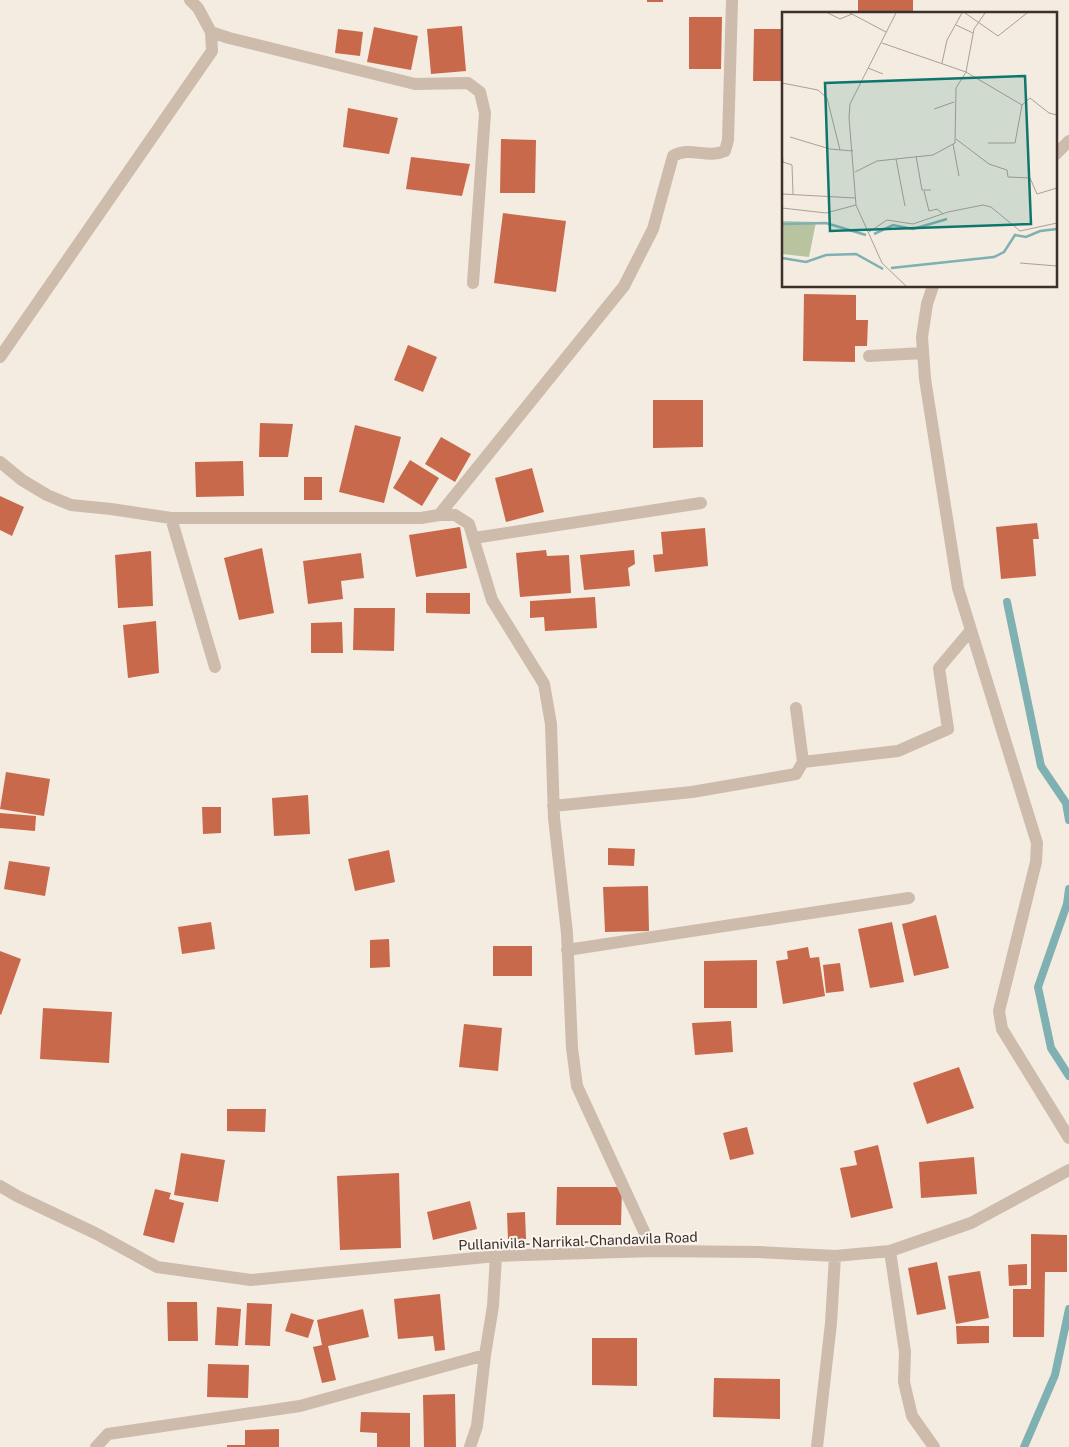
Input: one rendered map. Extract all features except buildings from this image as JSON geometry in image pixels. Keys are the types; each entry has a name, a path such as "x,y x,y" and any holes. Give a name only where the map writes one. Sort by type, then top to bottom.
{"street":[{"path":"0,357 212,51 211,32 198,8 190,0"},
{"path":"439,515 624,286 653,229 673,156 681,151 717,154 725,151 728,140 732,0"},
{"path":"211,32 415,84 468,83 480,92 485,113 473,283"},
{"path":"1056,154 1069,141"},
{"path":"932,288 927,304 922,337 924,378 958,588 1037,843 1036,862 999,1011 1002,1029 1069,1138"},
{"path":"869,356 923,353"},
{"path":"0,462 38,490 71,505 170,518 421,518 455,515 469,524 492,600 544,684 551,724 553,806 568,950 572,1048 577,1086 652,1251"},
{"path":"474,538 701,503"},
{"path":"170,518 215,667"},
{"path":"803,762 898,751 948,729 938,668 971,630"},
{"path":"553,806 692,792 796,774 803,762 796,708"},
{"path":"568,950 910,898"},
{"name":"Pullanivila- Narrikal-Chandavila Road","path":"0,1186 97,1234 157,1267 251,1280 496,1256 652,1251 758,1252 835,1256 890,1251 971,1223 1069,1170"},
{"path":"890,1251 906,1352 904,1382 912,1416 934,1447"},
{"path":"470,1447 477,1426 493,1306 496,1256"},
{"path":"817,1447 831,1323 835,1256"},
{"path":"96,1447 108,1434 300,1406 485,1355"}],"waterway":[{"path":"1007,602 1041,766 1066,803 1069,820"},
{"path":"1069,889 1067,904 1038,987 1051,1048 1069,1076"},
{"path":"1024,1447 1055,1375 1069,1309"}]}
